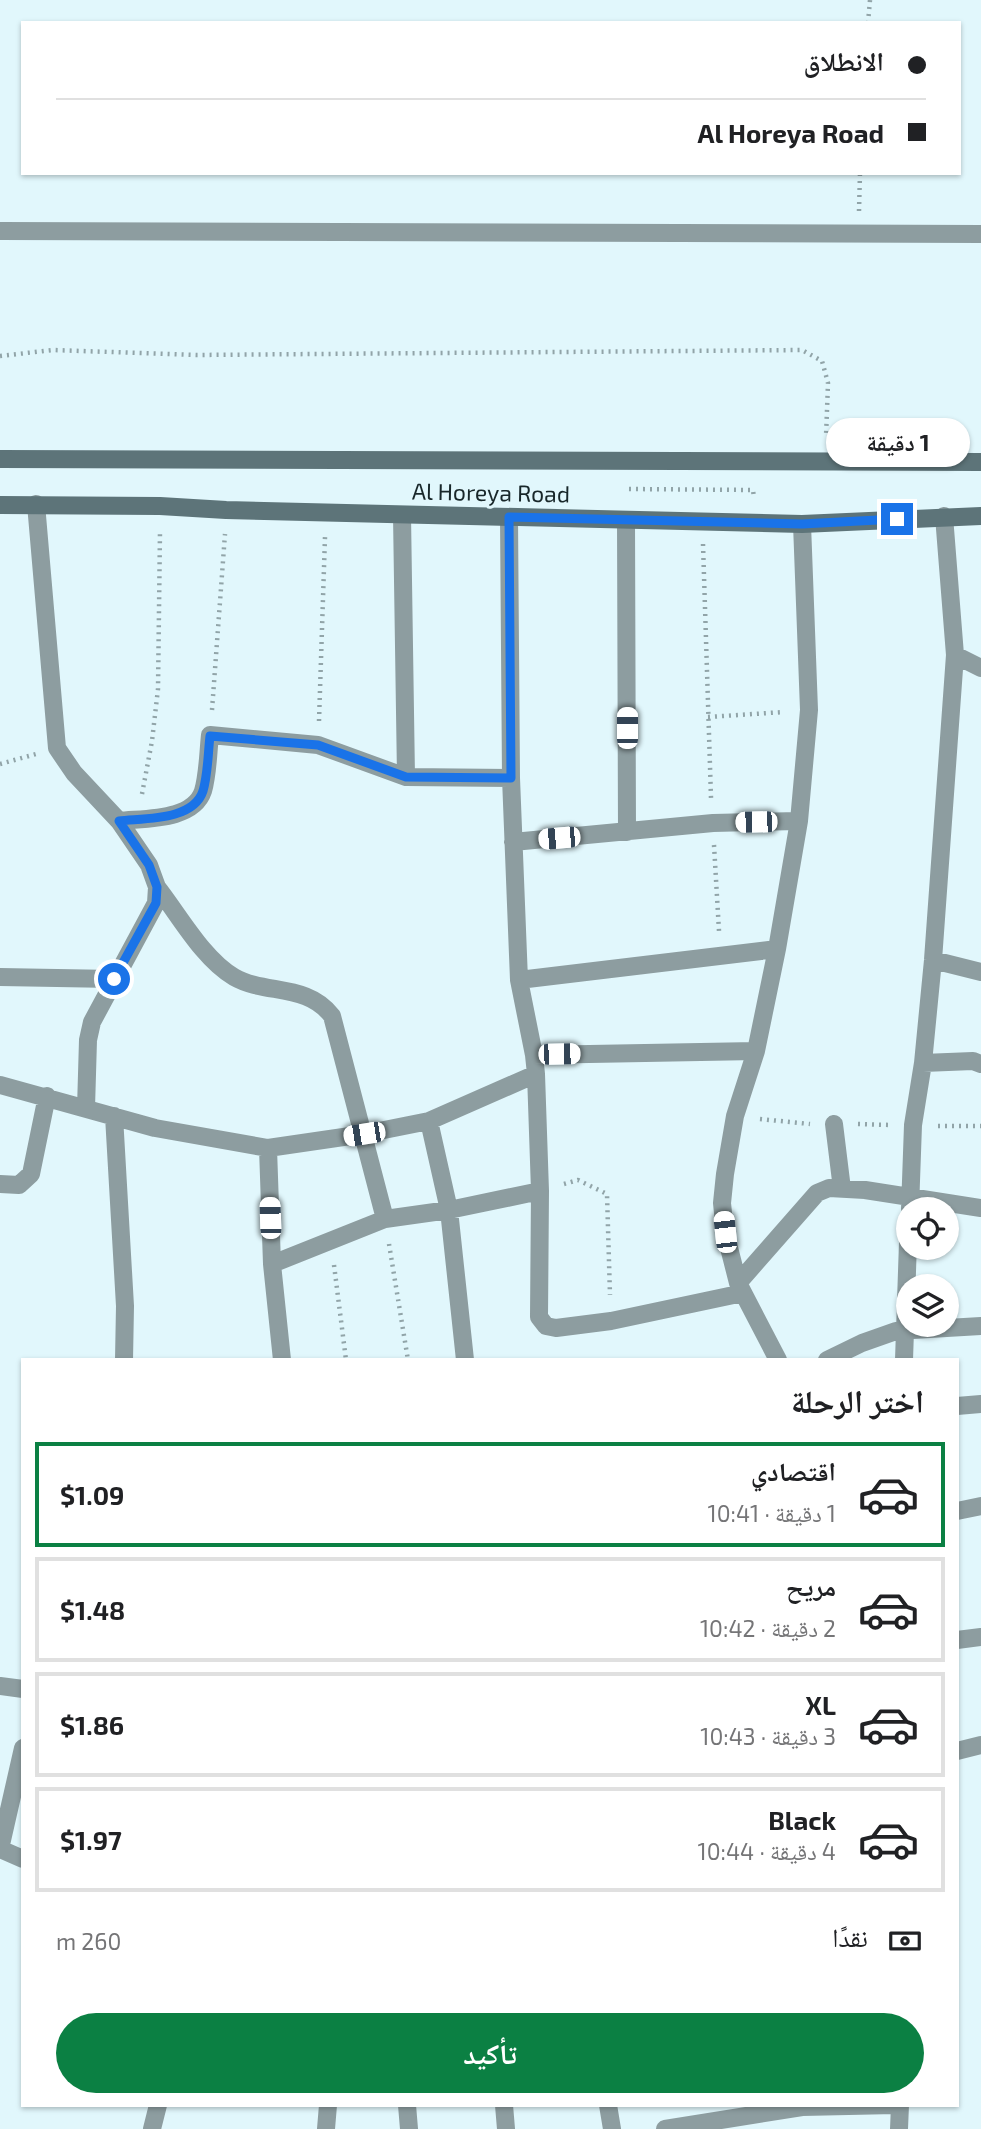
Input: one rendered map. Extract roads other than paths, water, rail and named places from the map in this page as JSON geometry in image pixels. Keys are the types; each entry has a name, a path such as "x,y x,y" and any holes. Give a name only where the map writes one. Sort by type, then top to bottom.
{"main road":[{"name":"Al Horeya Road","path":"0,459 981,462"},
{"name":"Al Horeya Road","path":"0,505 160,506 402,515 802,524 981,516"}],"street":[{"path":"0,231 981,234"},
{"path":"36,504 57,748 74,773 128,820 157,887 212,959 245,982 307,996 326,1008 332,1016 385,1219"},
{"path":"402,515 406,777"},
{"path":"910,1197 914,1125 933,960 955,655 944,516"},
{"path":"509,517 513,842 519,980 536,1074 540,1191 540,1321 546,1326 556,1328 611,1321 741,1288 817,1193 824,1189 842,1189 896,1200"},
{"path":"626,520 627,832"},
{"path":"777,1358 741,1288 725,1232 723,1203 735,1116 755,1051 778,949 799,821 809,710 802,524"},
{"path":"955,655 981,668"},
{"path":"128,820 179,813 196,801 203,792 210,736 318,745 406,777 511,778"},
{"path":"513,842 713,823 799,821"},
{"path":"86,1108 88,1040 92,1022 156,903 157,887"},
{"path":"519,980 778,949"},
{"path":"933,960 981,972"},
{"path":"0,977 114,979"},
{"path":"534,1055 755,1051"},
{"path":"923,1063 981,1063"},
{"path":"0,1085 155,1128 268,1148 429,1121 536,1074"},
{"path":"0,1184 19,1185 31,1174 47,1096"},
{"path":"114,1116 123,1257 124,1358"},
{"path":"429,1121 449,1210 465,1358"},
{"path":"834,1124 842,1189"},
{"path":"268,1148 272,1264 282,1358"},
{"path":"272,1264 385,1219 449,1210 540,1191"},
{"path":"959,1206 981,1208"},
{"path":"959,1327 981,1326"},
{"path":"831,1358 862,1343 896,1332"},
{"path":"904,1337 904,1358"},
{"path":"959,1406 981,1404"},
{"path":"959,1511 981,1506"},
{"path":"959,1640 981,1637"},
{"path":"0,1686 21,1689"},
{"path":"959,1750 981,1745"},
{"path":"21,1757 0,1849 21,1858"},
{"path":"152,2129 158,2107"},
{"path":"326,2129 328,2107"},
{"path":"407,2107 409,2129"},
{"path":"503,2107 506,2129"},
{"path":"608,2107 612,2129"},
{"path":"665,2129 802,2107"},
{"path":"897,2107 899,2129"}]}
